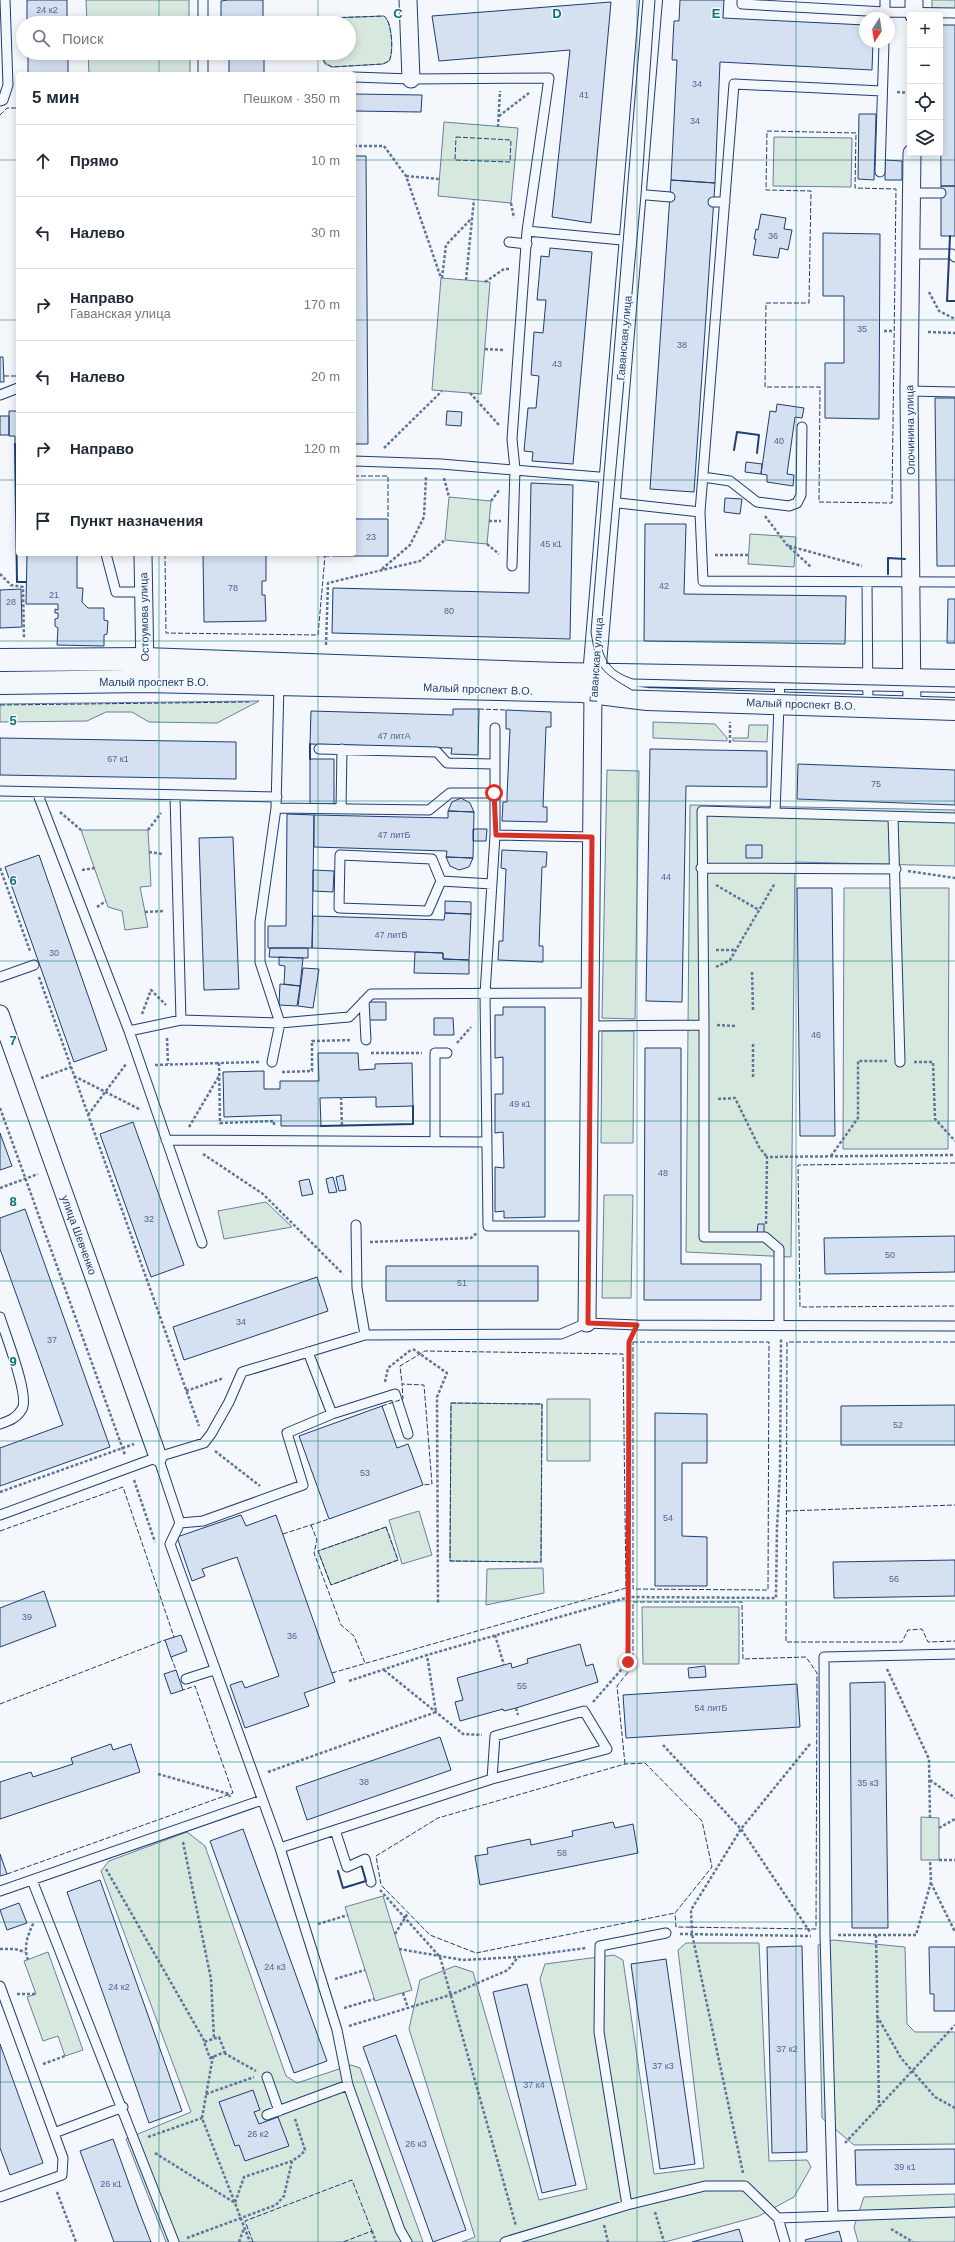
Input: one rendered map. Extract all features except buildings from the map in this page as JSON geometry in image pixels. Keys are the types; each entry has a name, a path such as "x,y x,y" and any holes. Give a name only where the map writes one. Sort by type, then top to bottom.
{"main road":[{"name":"Гаванская улица","path":"593,684 632,241 651,0"},
{"name":"Малый проспект В.О.","path":"0,660 144,659 279,673 593,684 780,678 955,681"},
{"name":"Малый проспект В.О.","path":"0,683 145,681 279,673"},
{"name":"Малый проспект В.О.","path":"593,684 647,699 955,709"}],"street":[{"path":"408,0 411,79"},
{"name":"Опочинина улица","path":"912,156 909,391 912,707"},
{"name":"Остоумова улица","path":"143,556 145,681"},
{"name":"Гаванская улица","path":"588,1323 593,684"},
{"name":"улица Шевченко","path":"0,1014 4,1040 25,1083 158,1457"}],"lane":[{"path":"0,101 3,100 8,85 5,0"},
{"path":"202,0 203,16"},
{"path":"742,0 742,4 859,13"},
{"path":"885,0 885,12"},
{"path":"895,13 914,9 955,13"},
{"path":"880,172 884,48"},
{"path":"203,60 203,72"},
{"path":"356,77 411,79 549,78 526,244 512,439 515,469 512,566"},
{"path":"882,91 734,84 700,512 703,580 955,582"},
{"path":"911,193 941,193"},
{"path":"635,194 670,197"},
{"path":"713,202 725,202"},
{"path":"527,231 632,241"},
{"path":"510,242 526,244"},
{"path":"910,254 952,254 955,257"},
{"path":"0,396 16,389"},
{"path":"909,391 955,392"},
{"path":"703,477 730,481 757,502 789,506 797,503 801,495 802,427"},
{"path":"356,461 441,464 611,478"},
{"path":"609,502 700,512"},
{"path":"107,556 116,592 144,592"},
{"path":"867,582 868,706"},
{"path":"272,1062 280,1023 260,962 260,922 276,808 279,673"},
{"path":"775,813 780,678"},
{"path":"495,728 494,793 496,835 485,994 488,1226 588,1226"},
{"path":"319,749 437,752 447,763 494,764"},
{"path":"341,809 342,750"},
{"path":"0,791 175,796 276,796"},
{"path":"37,792 132,1030 136,1050 159,1120 202,1243"},
{"path":"276,808 429,810 450,793 494,793"},
{"path":"175,796 181,1020"},
{"path":"779,1326 779,1249 765,1237 704,1237 704,1025 701,872 702,811 955,818"},
{"path":"893,816 896,869 900,1062"},
{"path":"496,835 592,837"},
{"path":"340,855 432,858 441,881 428,911 339,908 340,855"},
{"path":"701,872 784,868 896,869"},
{"path":"441,881 492,884"},
{"path":"0,977 34,965"},
{"path":"132,1030 181,1020 280,1023 349,1017 371,994 590,992"},
{"path":"364,1001 366,1040"},
{"path":"590,1026 704,1025"},
{"path":"436,1142 435,1053 447,1053"},
{"path":"166,1140 486,1142"},
{"path":"356,1225 358,1242 357,1288 365,1335"},
{"path":"0,1317 25,1393 23,1408 13,1420 0,1424"},
{"path":"0,1515 158,1457 204,1443 211,1434 229,1402 242,1372 365,1335 561,1334 588,1323 637,1325 955,1326"},
{"path":"308,1352 332,1414"},
{"path":"180,1523 203,1521 303,1485 287,1433 332,1414 395,1394 408,1434"},
{"path":"158,1457 180,1523 170,1544 214,1670 280,1848 337,2030 348,2085 400,2230 408,2242"},
{"path":"833,2215 825,1936 824,1657 955,1654"},
{"path":"186,1679 214,1670"},
{"path":"280,1848 492,1778 607,1749 584,1710 495,1736 492,1778"},
{"path":"0,1891 262,1800"},
{"path":"335,1830 347,1867 365,1859 372,1882"},
{"path":"32,1880 136,2141 178,2241"},
{"path":"628,2205 598,2032 600,1946 666,1933"},
{"path":"0,1986 63,2158 62,2175 0,2196"},
{"path":"264,2076 279,2111"},
{"path":"266,2115 348,2085"},
{"path":"54,2133 123,2107"},
{"path":"505,2242 628,2205 705,2186 745,2186 778,2218 785,2242"},
{"path":"778,2218 955,2212"}],"path":[{"path":"498,127 500,78"},
{"path":"498,116 549,78"},
{"path":"356,146 384,146 406,176 442,278 446,245 472,218"},
{"path":"406,176 440,179"},
{"path":"466,280 474,199"},
{"path":"485,282 504,269 525,271"},
{"path":"910,332 955,333"},
{"path":"485,349 518,351"},
{"path":"370,461 442,391"},
{"path":"470,393 512,439"},
{"path":"382,570 410,545 424,516 426,463"},
{"path":"441,464 449,497"},
{"path":"757,502 767,521 787,545 828,582"},
{"path":"326,647 328,583 420,561 445,540"},
{"path":"787,545 877,571 883,582"},
{"path":"702,555 748,554"},
{"path":"0,574 10,585 24,586 24,641"},
{"path":"730,721 730,743"},
{"path":"0,868 204,1443 273,1496"},
{"path":"703,973 730,960 784,868"},
{"path":"896,869 955,877"},
{"path":"701,872 759,910"},
{"path":"144,912 178,911"},
{"path":"703,949 736,950"},
{"path":"752,972 753,1010"},
{"path":"132,1030 151,990"},
{"path":"447,1053 485,1012"},
{"path":"166,1023 168,1064"},
{"path":"141,1065 272,1062 273,1072 312,1071 312,1041 366,1040 366,1053 435,1053"},
{"path":"753,1044 753,1078"},
{"path":"88,1115 136,1050"},
{"path":"831,1156 858,1118 858,1061 933,1062 935,1119 955,1141"},
{"path":"219,1063 220,1123 274,1121 274,1131"},
{"path":"25,1083 71,1068"},
{"path":"219,1075 182,1140 263,1194 357,1288"},
{"path":"74,1076 159,1120"},
{"path":"341,1097 342,1125"},
{"path":"704,1100 735,1098 759,1147 767,1157 765,1237"},
{"path":"0,1108 130,1467"},
{"path":"767,1157 955,1155"},
{"path":"0,1188 55,1168"},
{"path":"358,1242 471,1238 488,1226"},
{"path":"584,1710 602,1693 628,1662 629,1342 637,1325"},
{"path":"349,1681 427,1655 629,1597 776,1598 780,1464 781,1336 779,1326"},
{"path":"412,1335 413,1348 447,1373 437,1397 438,1603"},
{"path":"384,1397 383,1393 388,1368 413,1348"},
{"path":"186,1391 242,1372"},
{"path":"0,1492 152,1438"},
{"path":"495,1635 504,1665"},
{"path":"427,1655 436,1712"},
{"path":"881,1656 929,1759 930,1818"},
{"path":"384,1669 463,1734 495,1736"},
{"path":"254,1777 436,1712"},
{"path":"745,2186 692,1934 691,1910 741,1829 812,1742"},
{"path":"663,1745 741,1829 813,1936 666,1933"},
{"path":"158,1774 229,1794 234,1809"},
{"path":"930,1780 955,1798"},
{"path":"939,1828 955,1820"},
{"path":"180,1828 211,1979 214,2039"},
{"path":"98,1856 205,2042 210,2058 224,2052"},
{"path":"825,1936 916,1935 931,1882 930,1860"},
{"path":"939,1860 955,1860"},
{"path":"372,1882 440,1957 519,2238"},
{"path":"931,1882 955,1932"},
{"path":"28,1960 25,1952 30,1930 42,1905"},
{"path":"394,1934 408,1913"},
{"path":"305,1928 348,1915"},
{"path":"876,1935 879,2108"},
{"path":"399,1949 463,1960 518,1957 600,1946"},
{"path":"0,1949 15,1949 25,1952"},
{"path":"337,2030 450,1995 508,1970 518,1957"},
{"path":"322,1983 365,1970"},
{"path":"403,1993 408,2008"},
{"path":"331,2012 374,1999"},
{"path":"877,2016 902,2058 912,2070 936,2097 955,2108"},
{"path":"831,2157 879,2108 912,2070 955,2025"},
{"path":"205,2042 219,2037 224,2052 264,2076"},
{"path":"30,2069 65,2056"},
{"path":"213,2056 202,2118 250,2242"},
{"path":"206,2094 264,2076"},
{"path":"235,2203 244,2177 292,2160 302,2155 305,2150 304,2141 290,2107"},
{"path":"136,2141 202,2118"},
{"path":"136,2141 235,2203"},
{"path":"178,2241 276,2206 284,2196 292,2160"},
{"path":"52,2178 76,2242"},
{"path":"652,2199 664,2242"},
{"path":"239,2242 244,2228"},
{"path":"372,2231 376,2242"}],"shaded area":[{"path":"86,0 189,0 189,16 87,16"},
{"path":"932,0 955,0 955,9 932,8"},
{"path":"384,16 387,19 392,45 391,57 389,61 383,64 332,67 325,64 324,60 356,60 356,17"},
{"path":"88,60 190,60 190,72 89,72"},
{"path":"444,122 518,128 511,203 438,196"},
{"path":"774,137 852,138 851,187 773,186"},
{"path":"441,278 490,282 481,394 432,390"},
{"path":"449,497 491,501 487,544 445,540"},
{"path":"750,534 796,537 794,567 748,564"},
{"path":"259,701 217,723 149,722 132,712 106,712 87,721 0,722 0,704"},
{"path":"653,722 715,724 727,738 727,741 653,738"},
{"path":"749,725 768,725 767,742 733,741 733,738 748,738"},
{"path":"607,770 639,771 635,1019 602,1018"},
{"path":"690,805 955,810 955,866 795,862 791,1257 686,1252"},
{"path":"81,830 148,830 151,886 140,887 148,927 125,930 122,911 108,907"},
{"path":"844,888 949,888 948,1149 843,1149"},
{"path":"602,1031 634,1031 633,1143 601,1143"},
{"path":"604,1195 633,1195 631,1298 602,1298"},
{"path":"266,1202 292,1227 224,1239 218,1211"},
{"path":"547,1399 590,1399 590,1461 547,1461"},
{"path":"451,1403 542,1404 541,1562 450,1561"},
{"path":"419,1511 432,1555 402,1564 389,1520"},
{"path":"386,1527 398,1560 331,1585 318,1551"},
{"path":"543,1568 544,1593 486,1605 487,1569"},
{"path":"642,1607 739,1607 739,1664 643,1664"},
{"path":"921,1817 939,1818 939,1860 921,1860"},
{"path":"187,1832 205,1846 286,2076 297,2083 351,2065 360,2068 423,2242 166,2242 126,2139 191,2112 101,1871 109,1861"},
{"path":"383,1896 412,1990 375,2001 345,1907"},
{"path":"833,1940 905,1947 907,2024 915,2032 955,2032 955,2144 854,2145 822,2118 818,1945"},
{"path":"686,1943 759,1943 769,2161 807,2160 811,2167 794,2197 759,2216 665,2242 462,2242 475,2237 409,2029 420,1980 455,1966 473,1972 539,2200 587,2189 540,1979 545,1964 614,1955 623,1960 654,2174 704,2168 678,1950"},
{"path":"48,1952 83,2050 65,2056 58,2036 43,2041 27,1997 36,1994 24,1961"},
{"path":"955,2194 955,2242 858,2242 854,2227 864,2197"}],"tram line":[{"path":"643,0 591,632 598,662 613,678 632,690 955,700"},
{"path":"655,0 641,195 600,642 604,656 610,666 615,670 633,679 955,687"}],"fence":[{"path":"324,60 324,62 332,67 383,64 389,61 391,57 392,45 387,19 384,16 356,17"},
{"path":"0,115 7,108 16,108"},
{"path":"767,131 856,133 855,188 896,189 892,503 819,502 820,387 765,387 766,303 809,303 811,191 766,190 767,131"},
{"path":"456,137 511,140 510,162 455,160 456,137"},
{"path":"4,376 16,376"},
{"path":"356,476 388,476 388,519"},
{"path":"165,556 166,633 318,635 325,556"},
{"path":"325,556 336,556"},
{"path":"0,705 249,702"},
{"path":"479,709 506,710"},
{"path":"955,1163 798,1165 800,1307 955,1306"},
{"path":"633,1342 769,1342 768,1590 633,1589 633,1342"},
{"path":"955,1342 787,1342 786,1642 902,1642 908,1630 922,1629 928,1642 955,1641"},
{"path":"332,1673 626,1588 623,1354 425,1351 400,1366 402,1384"},
{"path":"382,1406 403,1399 402,1384 424,1385 432,1484 423,1485"},
{"path":"451,1403 542,1404 541,1562 450,1561 451,1403"},
{"path":"0,1531 123,1487 174,1637"},
{"path":"786,1511 955,1505"},
{"path":"283,1534 329,1519"},
{"path":"311,1525 317,1540 314,1553 341,1625 354,1636 365,1663"},
{"path":"386,1527 398,1560 331,1585 318,1551 386,1527"},
{"path":"625,1764 617,1686 633,1666 633,1602 742,1602 743,1659 806,1657 817,1673 816,1929 676,1927 675,1913"},
{"path":"0,1704 165,1640"},
{"path":"171,1657 176,1670"},
{"path":"7,1874 233,1793 195,1686 183,1690"},
{"path":"645,1763 702,1821 712,1867 675,1913 476,1953 430,1935 381,1885 376,1856 438,1818 625,1764 645,1763"},
{"path":"253,2242 245,2221 352,2180 372,2231 343,2242"}],"wall":[{"path":"950,236 947,301 955,301"},
{"path":"734,450 737,432 759,435 757,453"},
{"path":"15,444 16,513"},
{"path":"17,556 17,582 26,582"},
{"path":"888,574 888,558 905,559"},
{"path":"310,744 310,759"},
{"path":"321,1126 413,1124 413,1106"},
{"path":"338,1871 343,1888 366,1881 362,1867"}],"route":[{"path":"494,793 496,835 592,837 588,1323 637,1325 629,1342 628,1662"}]}
